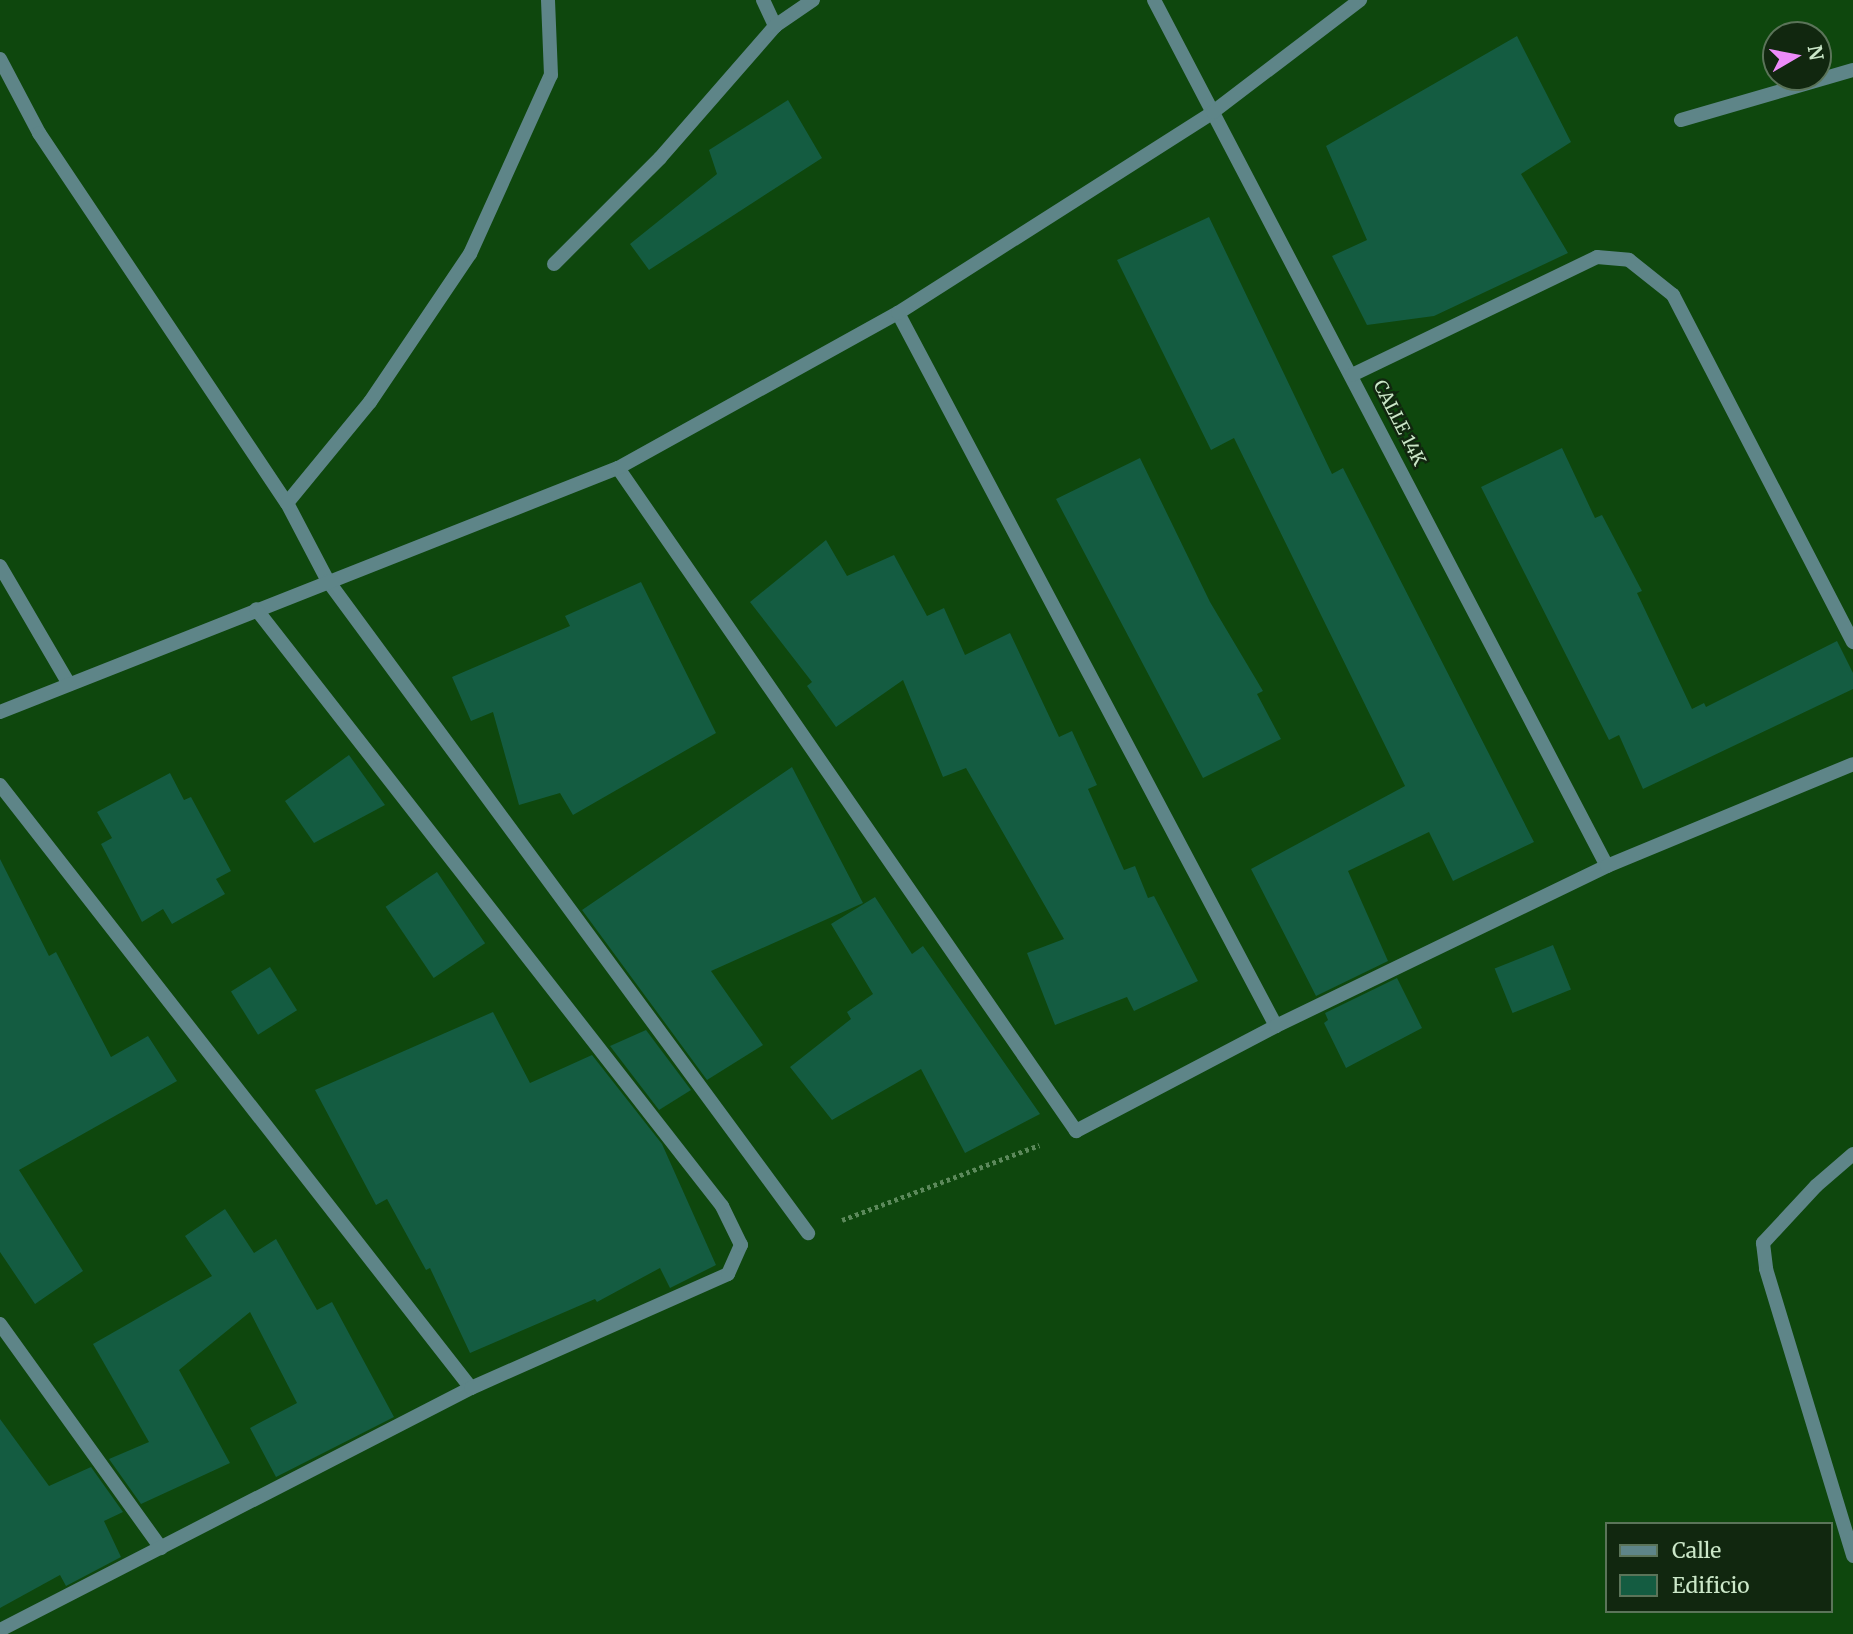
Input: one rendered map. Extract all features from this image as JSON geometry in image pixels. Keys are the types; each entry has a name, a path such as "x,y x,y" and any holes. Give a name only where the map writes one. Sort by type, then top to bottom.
{"street":[{"path":"287,503 370,402 470,254 551,75 548,0"},
{"path":"762,0 775,26"},
{"path":"554,264 660,158 775,26 813,0"},
{"name":"CALLE 14K","path":"1154,0 1607,866"},
{"path":"0,712 618,468 898,313 1213,112 1360,0"},
{"path":"0,59 39,133 287,503 328,581 808,1233"},
{"path":"1681,120 1853,70"},
{"path":"1352,375 1597,257 1629,260 1673,295 1853,642"},
{"path":"898,313 1276,1026"},
{"path":"618,468 1076,1130 1276,1026 1607,866 1853,764"},
{"path":"0,566 69,684"},
{"path":"0,1630 471,1388 728,1274 741,1245 722,1206 256,609"},
{"path":"0,785 471,1388"},
{"path":"1853,1154 1815,1186 1763,1243 1766,1269 1853,1556"},
{"path":"0,1324 161,1548"}],"path":[{"path":"808,1233 1076,1130"}],"building":[{"path":"1517,36 1571,142 1521,174 1568,253 1434,316 1367,325 1332,256 1367,240 1326,146"},
{"path":"788,100 822,158 649,270 630,244 717,174 709,150"},
{"path":"1209,217 1332,474 1343,468 1534,842 1453,881 1429,832 1348,871 1388,961 1316,996 1251,869 1405,786 1234,438 1211,450 1117,260"},
{"path":"1562,448 1595,518 1602,515 1642,591 1637,593 1692,709 1704,703 1706,707 1837,641 1853,673 1853,689 1643,789 1619,735 1609,740 1481,487"},
{"path":"1140,458 1210,602 1263,691 1257,694 1281,739 1203,778 1056,499"},
{"path":"826,540 847,576 894,555 927,616 944,608 965,655 1010,633 1059,737 1072,731 1097,785 1088,789 1124,870 1135,866 1148,898 1154,896 1198,981 1134,1011 1127,997 1055,1025 1027,953 1064,939 966,768 943,777 903,680 836,727 807,686 812,682 750,602"},
{"path":"641,582 716,733 573,815 560,793 519,805 493,712 471,721 452,677 570,626 565,616"},
{"path":"349,755 385,805 314,843 285,801"},
{"path":"792,767 863,903 711,971 763,1045 707,1080 582,910"},
{"path":"170,773 184,800 191,797 231,871 216,879 225,894 172,924 163,909 142,922 101,844 112,838 97,812"},
{"path":"0,859 49,956 56,952 111,1057 148,1036 177,1081 19,1170 83,1271 35,1304 0,1252"},
{"path":"437,872 485,943 434,978 386,907"},
{"path":"875,897 912,954 923,946 1040,1114 965,1153 921,1069 832,1120 790,1067 851,1019 847,1012 873,994 831,924"},
{"path":"1553,945 1571,990 1513,1013 1495,969"},
{"path":"270,967 297,1010 258,1035 231,991"},
{"path":"1397,978 1422,1028 1346,1068 1324,1023 1328,1020 1325,1013"},
{"path":"493,1012 530,1083 592,1055 662,1144 716,1265 670,1288 660,1268 597,1302 595,1299 470,1353 430,1268 426,1270 387,1199 376,1205 315,1090"},
{"path":"646,1030 691,1090 659,1110 610,1046"},
{"path":"225,1209 254,1253 276,1239 317,1310 332,1302 394,1417 276,1477 250,1428 297,1403 250,1312 179,1370 230,1463 141,1504 109,1459 149,1442 93,1344 212,1276 185,1236"},
{"path":"0,1419 49,1486 91,1467 123,1512 104,1521 121,1557 66,1586 60,1575 0,1608"}]}
